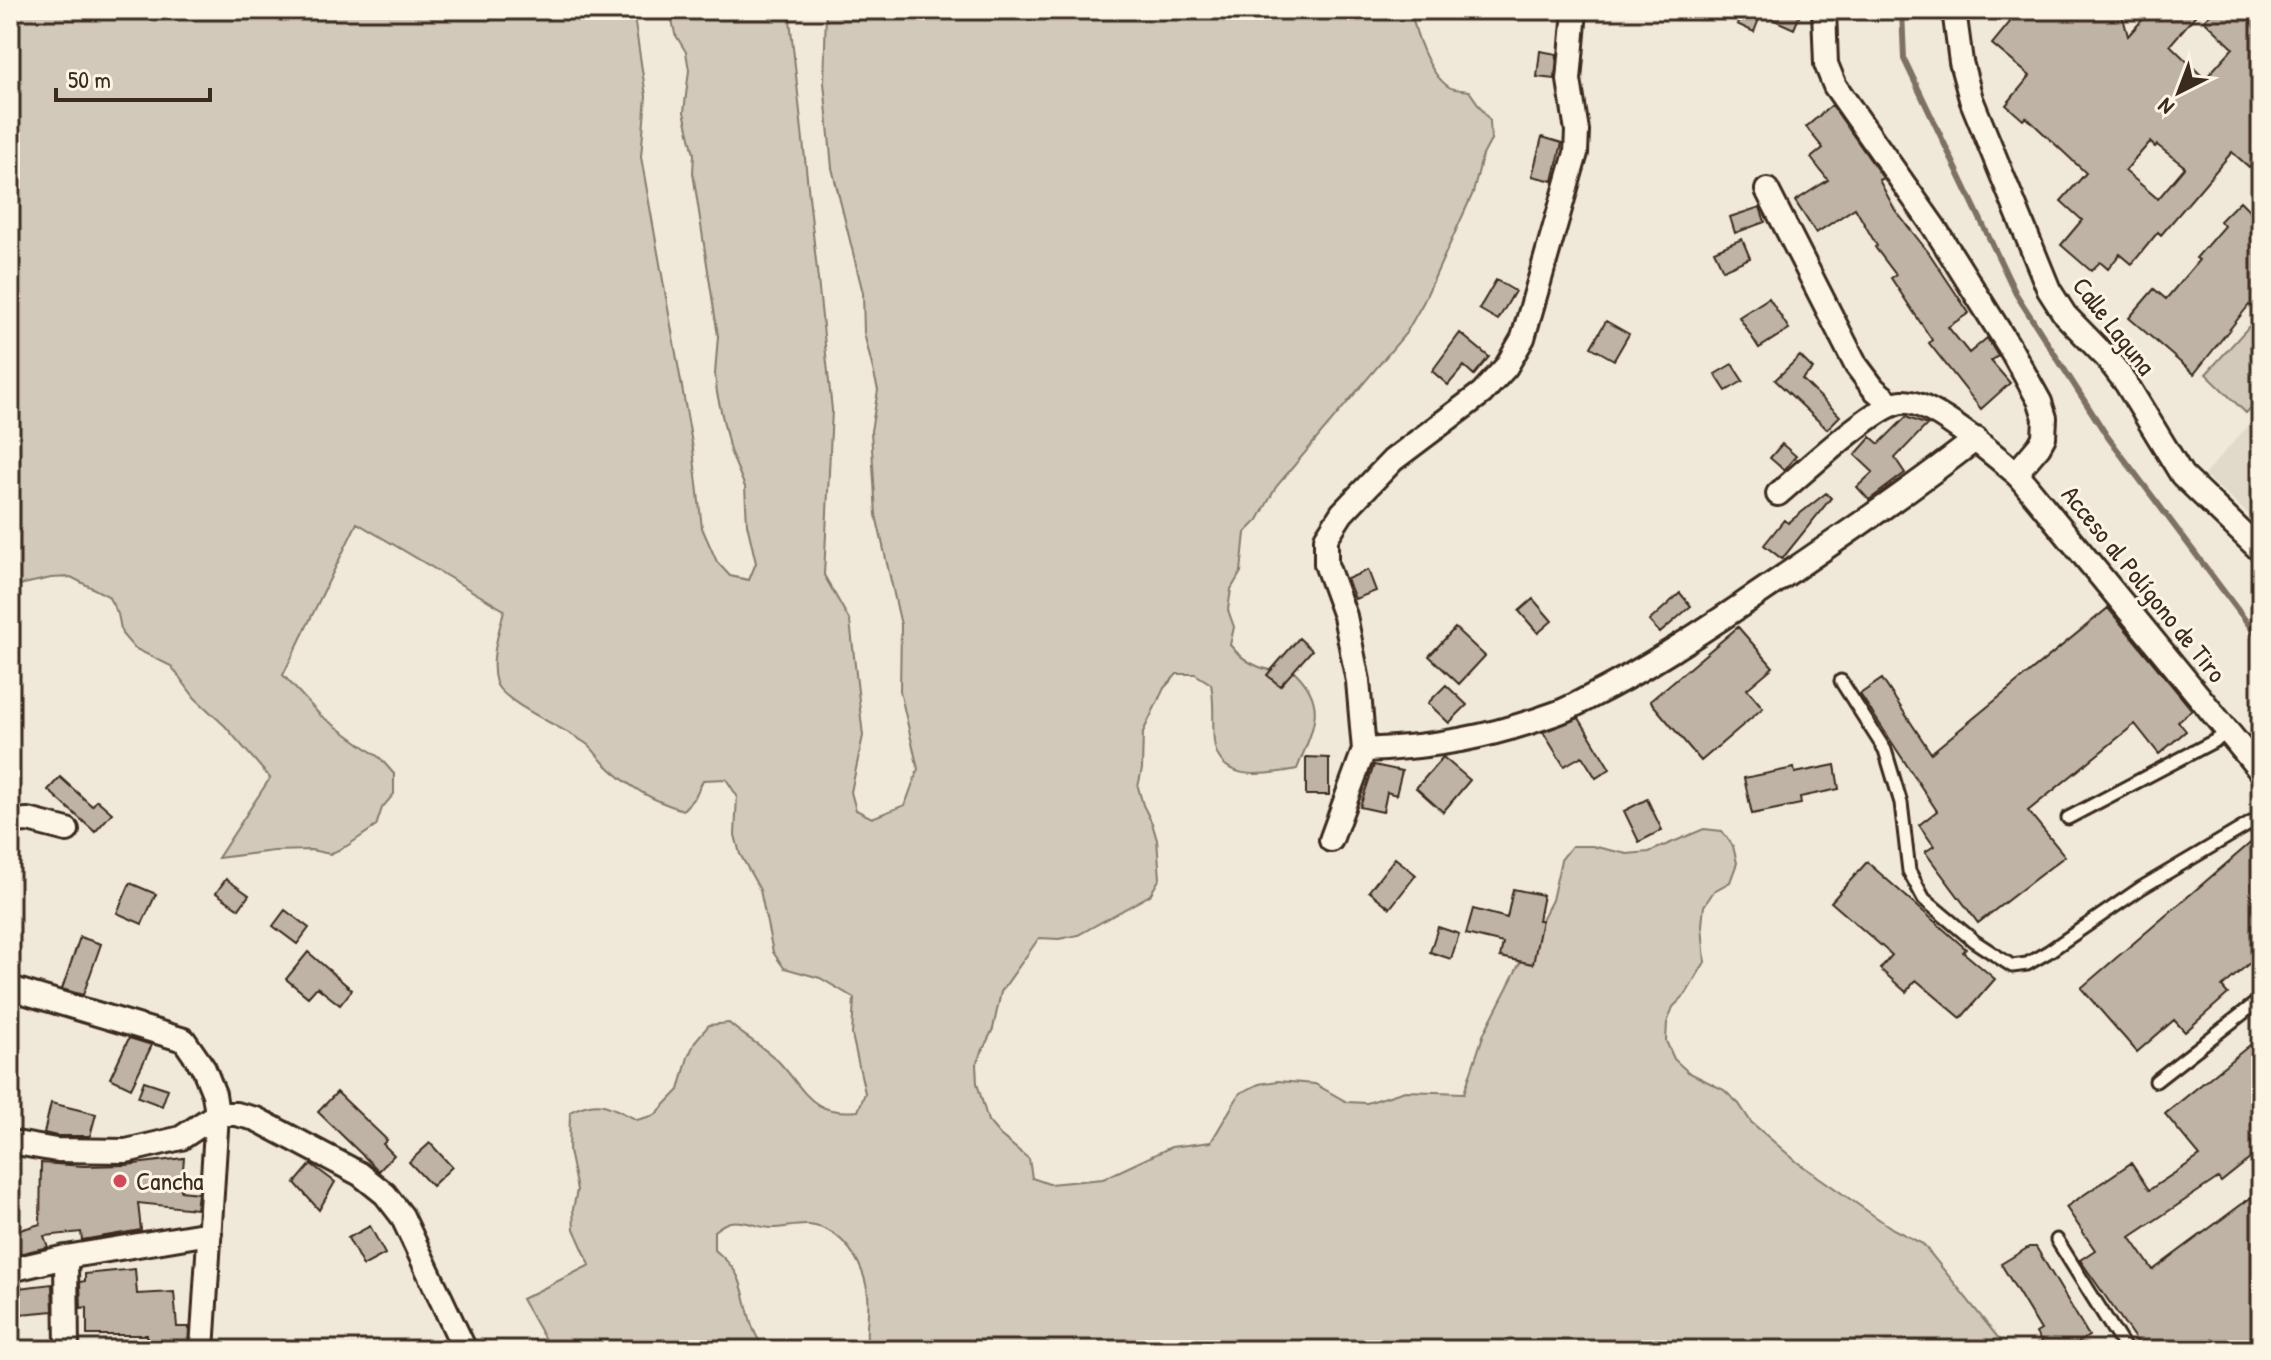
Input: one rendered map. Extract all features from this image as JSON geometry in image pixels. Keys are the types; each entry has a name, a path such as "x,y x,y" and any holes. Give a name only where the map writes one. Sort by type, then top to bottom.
{"street":[{"path":"1331,840 1364,750 1358,681 1345,616 1326,564 1326,538 1342,513 1393,460 1495,380 1523,338 1576,153 1577,131 1569,80 1575,10"},
{"path":"1824,10 1826,64 1835,86 1934,227 2040,402 2045,418 2044,437 2016,473"},
{"name":"Calle Laguna","path":"1954,10 1961,62 1971,99 2049,290 2065,315 2107,358 2126,383 2182,475 2261,551"},
{"path":"1767,190 1856,365 1874,389 1892,404 1778,494"},
{"name":"Acceso al Polígono de Tiro","path":"1892,404 1905,401 1917,405 1976,439 2016,473 2261,772"},
{"path":"1364,750 1447,744 1482,737 1557,714 1675,650 1881,509 1976,439"},
{"path":"10,821 28,820 67,830"},
{"path":"10,988 184,1040 204,1069 214,1094 217,1114 202,1350"},
{"path":"10,1142 56,1150 126,1151 181,1138 217,1114 236,1114 256,1119 360,1174 385,1194 402,1216 465,1350"},
{"path":"10,1270 66,1257 210,1233"},
{"path":"66,1257 67,1350"}],"lane":[{"path":"1841,681 1885,750 1901,803 1909,871 1924,899 1974,941 2012,966 2027,964 2048,952 2141,888 2261,817"},
{"path":"2068,818 2229,731"},
{"path":"2156,1081 2261,999"},
{"path":"2057,1240 2126,1350"}],"shaded area":[{"path":"10,10 633,10 646,96 641,157 693,449 702,528 717,562 730,576 749,580 756,563 747,524 745,487 730,451 717,393 718,336 693,173 694,154 684,112 689,70 686,52 675,34 670,10 789,10 832,410 824,575 850,621 863,736 851,792 856,810 872,818 905,805 918,769 900,691 901,625 876,515 871,431 878,390 864,333 863,293 832,168 824,82 826,10 1246,10 1270,14 1290,10 1411,10 1429,63 1449,87 1469,91 1490,121 1491,140 1482,157 1473,193 1406,333 1276,487 1258,520 1245,533 1241,572 1231,589 1228,610 1234,627 1230,645 1237,652 1259,667 1295,672 1305,684 1315,707 1308,742 1297,769 1259,774 1234,770 1217,755 1211,684 1195,674 1177,674 1164,688 1143,732 1138,787 1157,840 1160,878 1150,895 1078,935 1059,939 1039,938 1001,992 993,1029 976,1064 977,1083 988,1121 1029,1159 1032,1178 1049,1184 1103,1179 1171,1147 1211,1142 1240,1093 1259,1084 1278,1081 1315,1084 1347,1102 1367,1103 1405,1091 1464,1093 1484,1033 1552,900 1561,860 1572,846 1592,846 1627,854 1649,852 1704,829 1722,831 1733,846 1737,863 1730,882 1714,891 1704,906 1705,962 1686,994 1673,1007 1667,1023 1666,1041 1674,1059 1688,1072 1724,1090 1739,1104 1751,1122 1797,1162 1893,1229 1923,1244 2008,1350 868,1350 866,1283 857,1260 842,1241 832,1233 809,1225 772,1228 735,1221 714,1231 714,1249 737,1275 752,1324 766,1350 551,1350 522,1299 590,1265 574,1229 573,1209 577,1190 569,1151 570,1112 597,1104 611,1107 637,1120 655,1115 679,1090 696,1040 709,1025 729,1023 773,1057 803,1092 819,1105 842,1112 858,1111 865,1093 852,1035 854,998 820,978 784,968 773,952 760,890 740,854 735,835 737,796 726,779 703,780 695,797 683,810 631,786 588,745 501,691 496,683 494,665 504,610 357,523 283,675 320,715 380,758 394,774 394,794 382,808 376,826 330,854 311,850 274,851 218,858 270,778 225,726 195,698 171,666 134,648 122,634 118,614 108,596 71,577 10,587"},
{"path":"2261,313 2261,397 2246,413 2206,374"},
{"path":"2261,411 2261,525 2204,475"}],"building":[{"path":"1743,10 1802,10 1794,29 1761,14 1754,32 1737,24"},
{"path":"1998,10 2121,10 2128,36 2151,10 2200,10 2170,45 2205,79 2233,48 2204,20 2214,10 2261,10 2261,154 2249,167 2232,152 2132,264 2120,254 2108,269 2100,262 2091,271 2061,245 2082,220 2061,201 2086,173 2026,117 2023,120 2006,105 2030,76 1992,44 2011,21","holes":["2150,142 2155,147 2157,145 2185,167 2158,199 2125,171"]},
{"path":"1540,51 1557,54 1555,79 1537,77"},
{"path":"1832,105 1883,178 1879,180 1895,210 1929,253 1969,313 1948,327 1969,353 1987,338 1998,356 1991,361 2010,383 1981,409 1929,343 1932,340 1891,278 1896,275 1875,247 1855,208 1816,233 1795,201 1828,180 1811,158 1823,148 1806,127"},
{"path":"1542,137 1562,143 1553,181 1532,176"},
{"path":"2240,201 2261,222 2261,296 2252,307 2249,305 2194,374 2129,318 2154,289 2166,299 2224,226 2220,221"},
{"path":"1760,207 1765,222 1735,233 1730,217"},
{"path":"1742,239 1750,258 1723,270 1714,251"},
{"path":"1496,280 1515,291 1498,320 1479,309"},
{"path":"1769,298 1789,329 1759,348 1739,317"},
{"path":"1606,321 1629,334 1614,360 1591,347"},
{"path":"1460,333 1489,357 1474,375 1464,366 1448,385 1432,371"},
{"path":"1800,356 1813,369 1802,379 1840,416 1827,429 1775,380"},
{"path":"1732,364 1743,381 1726,391 1715,374"},
{"path":"1906,417 1927,425 1895,458 1905,473 1869,500 1857,487 1873,472 1855,455 1871,437 1879,444"},
{"path":"1782,444 1796,456 1784,470 1770,458"},
{"path":"1826,493 1831,498 1782,559 1764,545 1784,520 1788,523"},
{"path":"1368,570 1376,591 1355,599 1347,579"},
{"path":"1680,593 1691,606 1660,633 1649,621"},
{"path":"1533,599 1552,621 1538,633 1519,611"},
{"path":"2108,608 2192,710 2178,721 2186,731 2159,754 2135,724 2028,811 2065,856 1978,923 1925,852 1934,846 1919,825 1937,811 1860,694 1882,679 1931,753"},
{"path":"1738,627 1773,667 1747,689 1763,708 1701,761 1650,701"},
{"path":"1455,628 1485,656 1459,684 1429,656"},
{"path":"1299,638 1312,650 1280,686 1267,675"},
{"path":"1446,685 1467,705 1449,723 1428,703"},
{"path":"1579,718 1610,769 1596,778 1582,756 1564,766 1543,732"},
{"path":"1306,757 1329,758 1329,795 1306,795"},
{"path":"1443,757 1470,780 1443,812 1416,788"},
{"path":"1374,765 1402,771 1396,795 1387,792 1383,812 1360,807"},
{"path":"1835,765 1839,789 1800,797 1801,804 1752,814 1744,778 1794,768 1795,773"},
{"path":"60,777 92,806 97,800 112,813 95,832 48,790"},
{"path":"1647,799 1662,830 1639,842 1624,811"},
{"path":"2261,834 2261,953 2222,987 2228,994 2185,1032 2174,1020 2137,1052 2081,988"},
{"path":"1395,858 1416,875 1390,908 1369,891"},
{"path":"1867,862 1966,949 1963,952 1995,979 1961,1018 1916,980 1906,992 1880,969 1892,955 1831,902"},
{"path":"226,879 249,895 239,909 216,893"},
{"path":"130,883 156,894 142,924 117,913"},
{"path":"1513,889 1543,895 1538,920 1542,920 1533,964 1500,957 1503,943 1466,934 1473,909 1507,918"},
{"path":"285,910 309,928 297,944 273,926"},
{"path":"1438,927 1459,934 1451,959 1430,952"},
{"path":"80,937 101,944 83,995 62,989"},
{"path":"308,952 352,990 340,1005 317,987 308,997 286,979"},
{"path":"2261,1036 2261,1150 2221,1182 2218,1178 2130,1237 2153,1270 2261,1190 2261,1330 2234,1350 2143,1350 2080,1260 2095,1250 2066,1207 2131,1163 2149,1190 2200,1156 2165,1114"},
{"path":"129,1038 152,1045 131,1088 110,1078"},
{"path":"144,1081 168,1089 162,1106 138,1097"},
{"path":"337,1092 387,1140 383,1144 394,1155 379,1171 318,1112"},
{"path":"51,1103 96,1114 90,1136 44,1133"},
{"path":"430,1143 452,1167 432,1186 409,1162"},
{"path":"184,1158 181,1191 198,1193 196,1209 138,1203 141,1230 82,1240 81,1232 44,1236 48,1247 10,1256 10,1233 40,1224 41,1163 126,1165"},
{"path":"311,1164 335,1182 319,1210 295,1183"},
{"path":"370,1226 385,1254 363,1266 348,1238"},
{"path":"2029,1247 2036,1247 2089,1336 2066,1350 2046,1350 2036,1333 2041,1330 2001,1264"},
{"path":"135,1269 137,1294 174,1292 177,1327 189,1327 188,1350 147,1350 147,1335 87,1335 87,1307 81,1308 80,1282 85,1281 85,1274"},
{"path":"52,1284 53,1311 10,1315 10,1289"}],"waterway":[{"path":"1902,10 1904,59 2016,294 2107,436 2261,641"}],"place":[{"name":"Cancha","path":"120,1181"}]}
